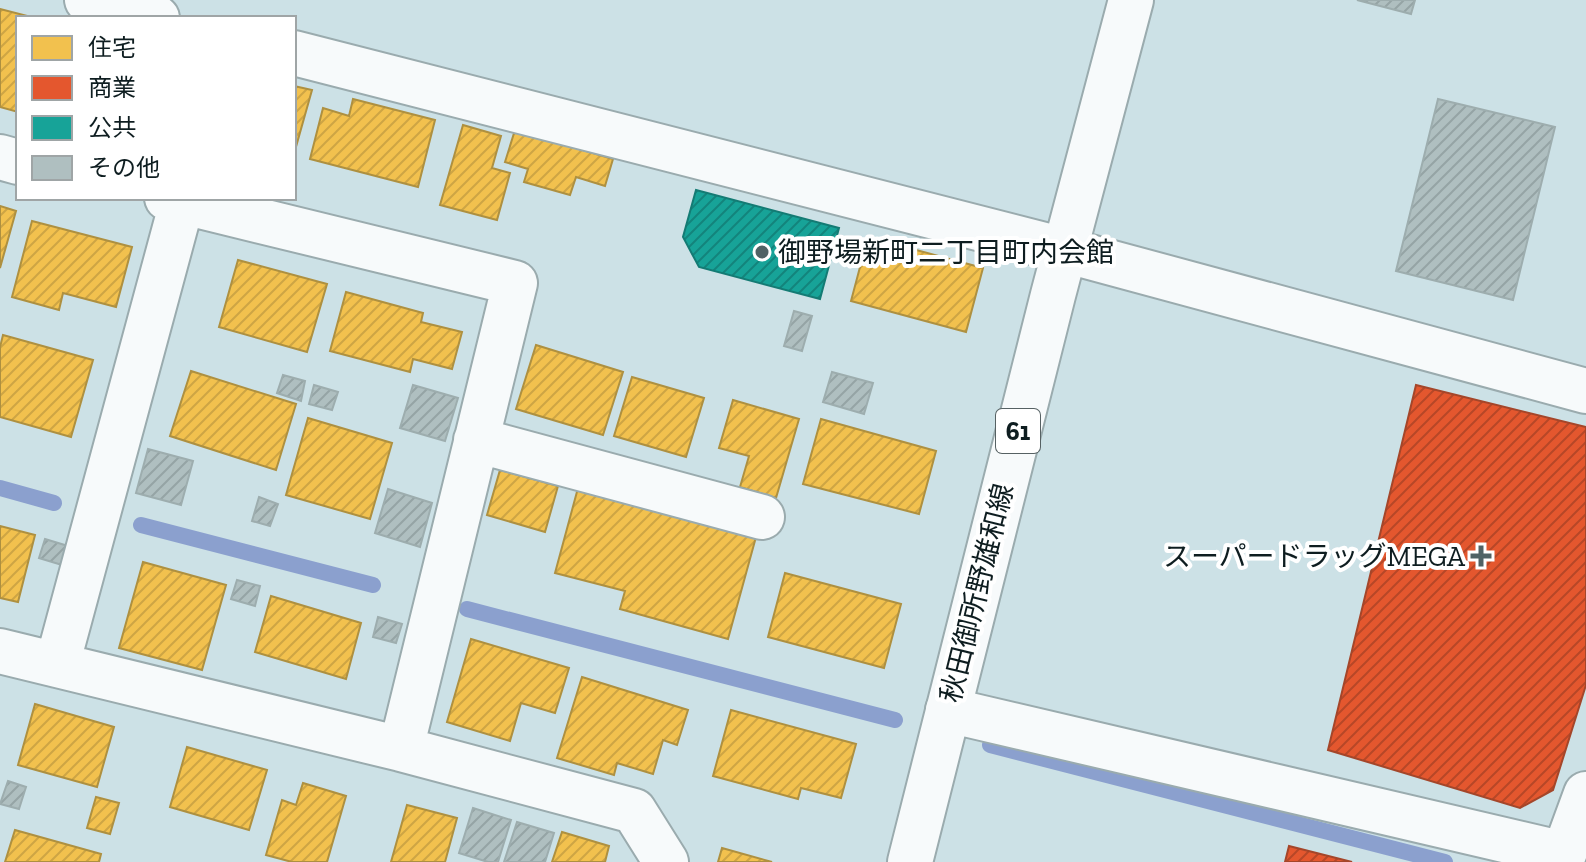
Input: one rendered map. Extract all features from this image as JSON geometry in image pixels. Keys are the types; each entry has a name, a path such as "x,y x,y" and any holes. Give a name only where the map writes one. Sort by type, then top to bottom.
{"street":[{"path":"87,0 149,16"},
{"name":"秋田御所野雄和線","path":"910,862 1064,250 1131,0"},
{"path":"296,54 1064,250 1586,391"},
{"path":"57,665 175,200 515,283 401,749"},
{"path":"476,440 762,517"},
{"path":"0,651 401,749 634,811 666,862"},
{"path":"948,710 1564,854 1586,794"}],"building: 住宅":[{"path":"0,9 27,16 16,16 16,111 0,107"},
{"path":"296,86 312,90 296,147"},
{"path":"353,99 435,120 418,187 310,159 323,108 349,116"},
{"path":"463,125 501,136 492,168 510,173 497,220 440,205"},
{"path":"515,130 613,159 605,186 576,177 570,195 524,182 528,169 505,162"},
{"path":"0,206 16,211 0,268"},
{"path":"32,221 132,247 116,307 63,293 59,310 12,297"},
{"path":"868,237 983,268 966,332 851,301"},
{"path":"238,260 327,284 307,352 219,327"},
{"path":"346,292 423,313 421,322 462,332 452,369 413,359 410,372 330,351"},
{"path":"3,335 93,360 71,437 0,417 0,347"},
{"path":"536,345 623,372 603,435 516,409"},
{"path":"191,371 296,404 276,470 170,436"},
{"path":"632,377 704,398 686,457 614,436"},
{"path":"733,400 799,419 776,498 740,487 749,456 719,448"},
{"path":"308,418 392,443 370,519 286,495"},
{"path":"821,419 936,451 919,514 803,484"},
{"path":"500,470 558,486 545,532 487,515"},
{"path":"578,488 756,537 728,639 620,609 625,591 555,573"},
{"path":"0,526 35,535 18,602 0,598"},
{"path":"143,562 226,585 202,670 119,648"},
{"path":"785,573 901,604 884,668 768,637"},
{"path":"271,596 361,623 346,679 255,652"},
{"path":"471,639 569,668 555,713 521,703 510,741 447,722"},
{"path":"582,677 688,710 677,745 663,740 653,774 617,763 614,775 557,758"},
{"path":"35,704 114,727 97,787 18,765"},
{"path":"731,710 856,744 841,798 801,788 798,799 713,776"},
{"path":"187,747 267,770 249,830 170,807"},
{"path":"303,783 346,796 327,862 292,862 266,855 282,800 296,805"},
{"path":"96,797 119,803 110,834 87,828"},
{"path":"407,805 457,818 445,862 391,862"},
{"path":"15,830 101,854 99,862 5,862"},
{"path":"562,832 609,846 605,862 552,862"},
{"path":"722,848 772,862 718,862"}],"building: 商業":[{"name":"スーパードラッグMEGA","path":"1416,385 1586,427 1586,685 1553,790 1520,808 1328,750"},
{"path":"1289,846 1352,862 1285,862"}],"building: 公共":[{"name":"御野場新町二丁目町内会館","path":"696,190 839,228 820,299 699,267 683,237"}],"building: その他":[{"path":"1357,0 1415,0 1411,14"},
{"path":"1438,99 1555,127 1513,300 1396,271"},
{"path":"794,311 812,316 802,351 784,346"},
{"path":"832,372 873,383 864,414 823,402"},
{"path":"283,375 305,381 301,401 277,393"},
{"path":"314,385 338,392 332,410 309,404"},
{"path":"413,385 458,398 445,441 400,428"},
{"path":"148,449 193,461 181,505 136,493"},
{"path":"388,489 432,503 420,547 375,533"},
{"path":"259,497 278,504 270,526 252,521"},
{"path":"45,539 68,546 62,565 39,558"},
{"path":"237,580 260,586 255,606 231,599"},
{"path":"378,617 402,624 396,643 373,637"},
{"path":"8,781 26,787 19,809 0,804"},
{"path":"473,808 511,820 498,862 459,853"},
{"path":"517,822 554,833 545,862 504,862"}],"waterway":[{"path":"0,488 54,503"},
{"path":"141,525 373,585"},
{"path":"467,609 895,720"},
{"path":"990,745 1445,862"}],"place":[{"name":"御野場新町二丁目町内会館","path":"762,252"},
{"name":"スーパードラッグMEGA","path":"1481,556"}]}
